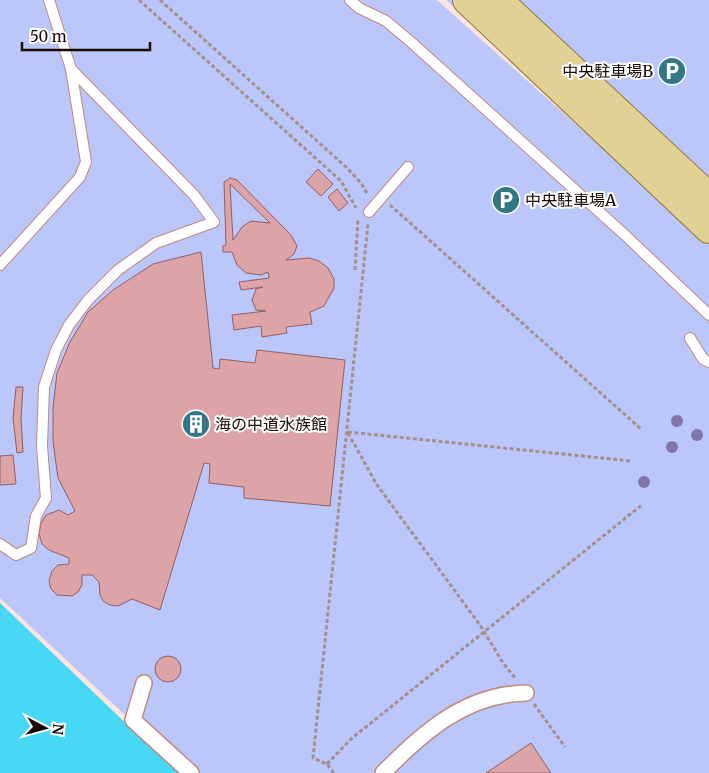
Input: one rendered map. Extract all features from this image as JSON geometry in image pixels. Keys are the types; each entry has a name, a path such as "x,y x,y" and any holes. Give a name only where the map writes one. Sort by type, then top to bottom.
{"main road":[{"path":"467,0 709,229"},
{"path":"498,0 709,197"}],"street":[{"path":"144,683 133,720 191,773"},
{"path":"383,773 414,741 456,711 492,697 526,693"}],"lane":[{"path":"0,265 80,177 86,162 71,69 49,0"},
{"path":"350,0 359,8 386,21 411,42 625,235 709,315"},
{"path":"0,544 16,555 31,548 36,516 46,498 42,413 44,387 56,350 69,325 88,300 118,270 148,248 156,243 214,222 194,195 71,69"},
{"path":"369,212 408,167"},
{"path":"690,338 703,359 709,362"}],"path":[{"path":"140,0 341,181 352,198 358,214 355,270"},
{"path":"160,0 361,182 369,199 313,758 327,764 334,773"},
{"path":"381,198 641,429"},
{"path":"347,432 631,461"},
{"path":"347,432 377,485 484,631 503,664 565,747"},
{"path":"327,764 351,739 643,504"}],"shaded area":[{"path":"0,0 437,0 598,144 551,97 446,0 456,0 709,244 709,773 187,773 0,598"},
{"name":"中央駐車場B","path":"517,0 709,0 709,177"},
{"path":"0,603 178,773 0,773"}],"building":[{"path":"318,169 333,184 321,196 306,182"},
{"path":"230,178 237,180 291,235 297,246 294,254 286,260 309,258 319,261 328,268 334,279 334,288 324,306 310,312 312,324 286,327 287,333 262,337 261,326 234,330 232,315 266,311 256,310 252,300 256,289 263,287 241,290 239,282 269,278 268,272 261,275 246,273 237,265 232,252 223,252 223,246 226,245 224,182","holes":["230,184 270,223 251,221 242,227 233,240"]},
{"path":"337,189 348,203 339,211 328,197"},
{"name":"海の中道水族館","path":"201,252 213,368 219,369 220,359 255,363 257,350 345,360 330,506 244,498 244,487 209,483 210,464 204,463 160,610 132,599 118,606 110,605 103,601 100,595 99,582 92,575 82,575 82,585 78,592 72,596 57,595 51,589 49,581 52,571 58,565 69,564 69,558 49,550 42,544 39,534 41,523 46,515 59,510 68,515 75,511 58,478 53,442 53,407 57,373 70,342 88,312 113,290 153,264"},
{"path":"16,387 23,387 21,418 23,452 17,453 13,418"},
{"path":"13,455 16,484 0,485 0,456"},
{"path":"168,656 177,660 181,669 177,678 168,682 159,678 155,669 159,660"},
{"path":"531,743 551,773 486,773"}],"place":[{"name":"中央駐車場B","path":"672,71"},
{"name":"中央駐車場A","path":"506,200"},
{"name":"海の中道水族館","path":"196,424"}]}
